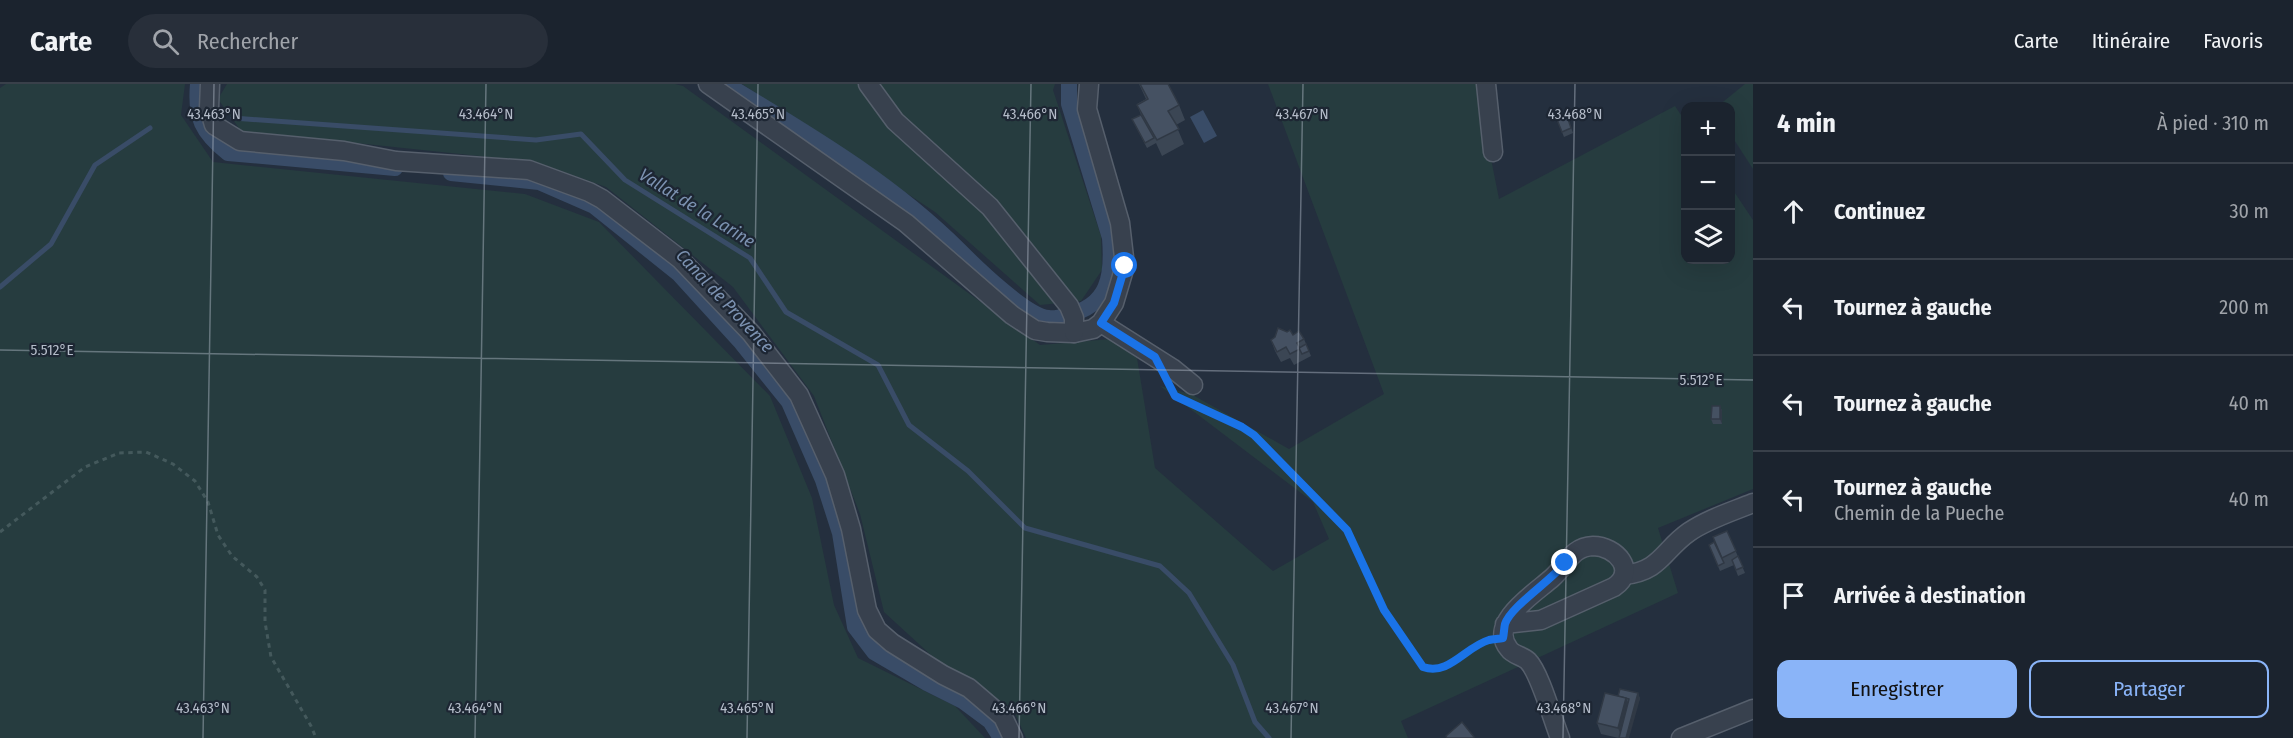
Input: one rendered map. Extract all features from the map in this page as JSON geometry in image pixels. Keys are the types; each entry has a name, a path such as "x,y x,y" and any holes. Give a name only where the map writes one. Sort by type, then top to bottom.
{"street":[{"path":"210,84 209,108 214,125 240,141 344,151 396,161 529,170 602,199 680,259 751,333 799,395 835,475 851,529 867,610 877,630 892,643 943,675 969,688 1004,717 1012,738"},
{"path":"708,84 906,223 1018,319 1041,331 1072,319"},
{"path":"868,84 896,121 990,207 1072,319 1093,329 1101,323 1114,303 1125,266 1120,223 1087,109 1089,84"},
{"path":"1486,84 1493,152"},
{"path":"1101,323 1164,363 1193,385"},
{"path":"1624,575 1648,570 1687,533 1713,518 1753,502"},
{"path":"1504,631 1541,620 1622,582 1624,575 1619,556 1612,550 1598,546 1583,547 1574,552 1555,576 1512,613 1504,631 1509,650 1528,661 1535,672 1560,738"},
{"path":"1681,738 1753,709"}],"path":[{"path":"1170,386 1175,396 1242,427 1254,435 1347,530 1384,610 1423,667 1432,670 1441,669 1504,631"},
{"path":"0,532 85,467 120,453 146,452 173,464 195,481 208,502 218,535 232,556 257,578 265,590 265,622 270,657 311,726 315,738"}],"green space":[{"path":"6,84 185,84 181,115 213,162 525,194 599,222 770,396 812,498 834,605 858,658 955,706 985,738 0,738 0,88"},
{"path":"227,84 675,84 683,86 1040,345 1110,339 1137,358 1155,468 1273,571 1329,539 1313,502 1160,386 1191,394 1289,449 1384,394 1268,84 1476,84 1499,199 1675,106 1681,115 1681,264 1735,264 1735,193 1753,220 1753,489 1658,528 1678,593 1401,721 1408,738 1026,738 1013,709 932,656 884,612 860,514 814,396 733,287 606,187 536,162 241,131 218,99"},
{"path":"742,84 1055,84 1053,90 1101,236 1102,270 1081,301 1040,305 935,212"},
{"path":"1745,84 1753,84 1753,169 1735,141 1735,102 1723,102"}],"water":[{"path":"1203,110 1217,136 1204,143 1190,117"}],"building":[{"path":"1140,84 1168,84 1179,105 1168,111 1179,129 1157,140 1137,105 1148,99"},
{"path":"1566,113 1571,128 1562,132 1556,117"},
{"path":"1141,115 1154,138 1145,143 1132,119"},
{"path":"1278,328 1287,332 1290,330 1293,335 1299,331 1304,339 1297,343 1300,349 1290,354 1286,347 1277,352 1271,340 1275,337"},
{"path":"1306,344 1309,351 1302,354 1299,348"},
{"path":"1712,406 1720,406 1720,419 1711,419"},
{"path":"1727,531 1736,551 1722,558 1713,537"},
{"path":"1714,542 1724,563 1718,566 1709,545"},
{"path":"1738,556 1743,567 1736,570 1732,560"},
{"path":"1620,689 1638,693 1626,738 1619,738 1629,699 1618,696"},
{"path":"1605,693 1626,698 1618,728 1597,723"},
{"path":"1462,722 1474,737 1447,738 1446,736"}],"waterway":[{"name":"Canal de Provence","path":"198,84 198,106 202,123 212,138 228,153 395,168"},
{"name":"Canal de Provence","path":"726,84 848,160 933,225 1015,301 1040,315 1051,318 1081,311 1092,305 1100,297 1105,287 1110,265 1110,238 1069,104 1069,84"},
{"name":"Vallat de la Larine","path":"233,118 536,140 581,134 625,180 750,258 786,312 878,365 909,425 968,471 1025,528 1160,566 1189,593 1233,665 1255,722 1269,738"},
{"name":"Vallat de la Larine","path":"0,287 51,244 95,165 150,128"},
{"name":"Canal de Provence","path":"451,173 539,182 594,206 679,274 740,341 789,402 823,480 840,533 855,627 874,652 963,701 990,721 1001,738"}],"route":[{"path":"1125,266 1114,303 1101,323 1155,357 1175,396 1242,427 1254,435 1347,530 1384,610 1423,667 1432,670 1441,669 1488,640 1503,638 1505,624 1512,613 1555,576 1565,563"}]}
